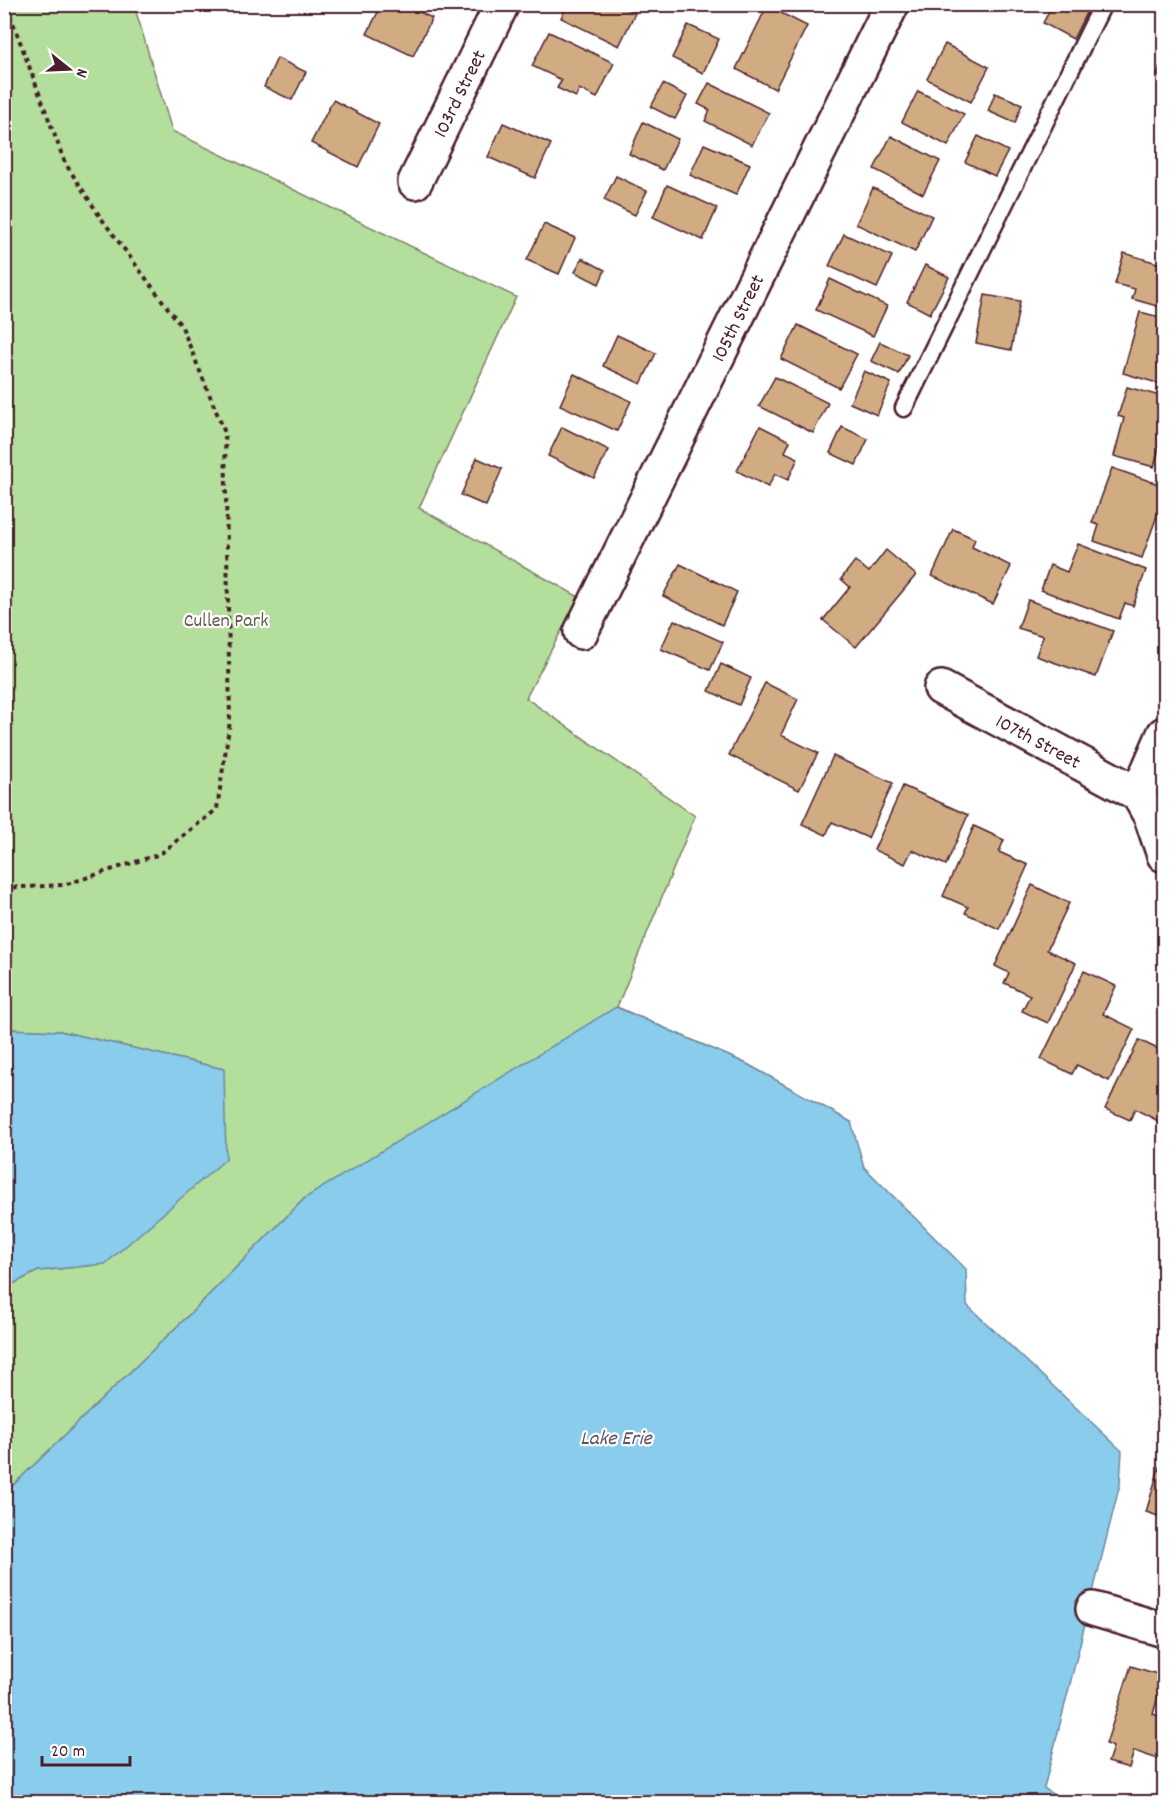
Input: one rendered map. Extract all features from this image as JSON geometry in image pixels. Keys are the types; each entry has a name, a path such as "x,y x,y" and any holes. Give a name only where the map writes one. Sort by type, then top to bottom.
{"street":[{"name":"103rd Street","path":"415,182 502,4"},
{"name":"105th Street","path":"581,632 892,4"},
{"name":"107th Street","path":"941,688 1138,794"},
{"path":"1164,734 1138,794 1151,817 1164,855"},
{"path":"1093,1609 1164,1630"}],"lane":[{"path":"904,408 1103,4"}],"path":[{"path":"4,888 64,885 160,854 217,809 230,721 225,433 183,327 101,218 65,162 6,4"}],"green space":[{"name":"Cullen Park","path":"5,5 134,5 172,131 516,297 419,508 579,597 526,698 695,816 617,1007 747,1064 851,1122 305,1198 192,1312 5,1493 5,1288 38,1271 105,1264 224,1069 60,1031 5,1029"}],"water":[{"name":"Lake Erie","path":"616,1007 747,1064 851,1122 864,1167 966,1269 967,1305 1122,1451 1120,1484 1044,1788 1064,1802 5,1802 5,1493 192,1312 305,1198"},
{"path":"5,1029 60,1031 224,1069 226,1159 105,1264 38,1271 5,1288"}],"building":[{"path":"382,4 403,4 432,18 413,56 367,34"},
{"path":"567,4 617,4 635,13 619,46 561,18"},
{"path":"1053,4 1083,4 1089,7 1073,39 1043,23"},
{"path":"767,6 807,26 775,89 736,69"},
{"path":"688,25 719,39 703,73 672,58"},
{"path":"549,32 614,63 597,98 579,89 576,97 557,88 562,80 532,66"},
{"path":"945,44 989,67 971,102 927,79"},
{"path":"1164,53 1164,78 1157,76"},
{"path":"277,58 306,72 292,100 264,87"},
{"path":"709,83 769,113 752,145 705,121 710,110 698,104"},
{"path":"663,84 687,96 675,119 651,107"},
{"path":"918,91 964,114 948,146 902,122"},
{"path":"995,93 1022,104 1015,123 988,111"},
{"path":"333,100 379,124 358,167 311,143"},
{"path":"643,122 678,139 663,170 629,154"},
{"path":"503,123 551,144 535,178 488,157"},
{"path":"891,136 940,161 923,194 874,169"},
{"path":"978,136 1008,151 995,176 965,162"},
{"path":"704,144 750,164 736,195 690,175"},
{"path":"616,176 647,191 635,215 604,200"},
{"path":"667,185 717,208 703,240 653,217"},
{"path":"873,188 932,216 915,252 856,224"},
{"path":"544,224 575,238 559,274 527,260"},
{"path":"844,234 892,256 877,288 829,266"},
{"path":"1124,253 1164,265 1164,308 1132,299 1135,289 1115,284"},
{"path":"582,258 605,270 599,284 575,272"},
{"path":"925,265 949,277 930,314 907,302"},
{"path":"830,279 887,306 873,336 816,310"},
{"path":"985,295 1020,301 1011,350 976,343"},
{"path":"1140,312 1164,318 1164,385 1123,373"},
{"path":"798,325 857,354 839,388 781,359"},
{"path":"617,335 656,353 641,384 603,366"},
{"path":"880,342 908,355 899,374 871,361"},
{"path":"864,371 891,383 877,415 850,403"},
{"path":"574,374 631,401 617,431 560,405"},
{"path":"775,377 828,403 813,433 759,406"},
{"path":"1127,387 1164,397 1164,429 1154,467 1114,456 1124,418 1118,416"},
{"path":"760,426 790,441 785,452 798,458 788,480 775,474 768,487 737,471"},
{"path":"562,427 609,450 594,478 548,456"},
{"path":"842,427 868,439 856,465 830,453"},
{"path":"477,458 502,469 486,506 461,495"},
{"path":"1112,468 1164,486 1164,496 1142,558 1094,541 1099,525 1092,523"},
{"path":"953,529 975,539 972,547 1011,566 993,604 932,576"},
{"path":"1078,544 1146,570 1133,606 1125,603 1119,619 1041,590 1050,565 1067,572"},
{"path":"886,550 916,575 856,647 823,620 850,587 841,579 855,561 869,572"},
{"path":"680,564 737,592 722,625 663,596"},
{"path":"1028,600 1113,631 1096,677 1036,656 1043,636 1018,628"},
{"path":"674,620 723,642 710,670 661,649"},
{"path":"721,664 751,678 739,705 709,691"},
{"path":"765,683 798,699 781,735 818,753 799,790 729,755"},
{"path":"833,756 893,783 868,838 832,822 826,835 802,824"},
{"path":"903,786 968,815 946,865 912,850 905,864 874,850"},
{"path":"974,826 1004,840 999,852 1028,865 999,929 965,913 968,907 943,896"},
{"path":"1032,885 1069,903 1047,950 1076,963 1048,1023 1022,1011 1030,995 1004,983 1009,973 995,966"},
{"path":"1084,971 1116,986 1103,1014 1134,1029 1109,1081 1077,1065 1072,1074 1041,1059"},
{"path":"1139,1040 1164,1052 1164,1124 1135,1109 1130,1120 1105,1109"},
{"path":"1164,1451 1164,1518 1146,1512"},
{"path":"1131,1666 1164,1676 1153,1714 1164,1718 1164,1761 1134,1751 1129,1768 1108,1762 1113,1747 1106,1744"}]}
